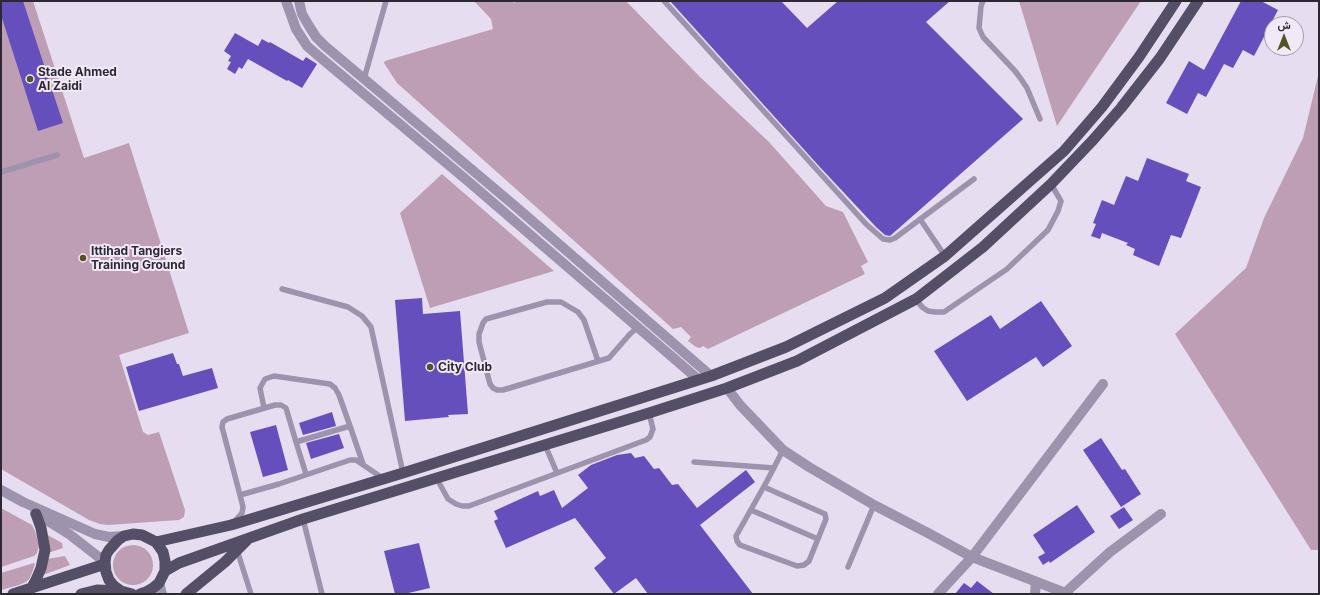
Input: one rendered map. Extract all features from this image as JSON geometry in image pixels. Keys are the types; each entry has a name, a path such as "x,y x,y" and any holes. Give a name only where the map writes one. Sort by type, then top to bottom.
{"highway":[{"path":"156,542 231,525 402,474 711,376 786,347 885,298 946,256 1064,151 1102,107 1139,57 1176,1"},
{"path":"165,571 179,562 303,519 437,479 727,388 797,361 916,299 984,247 1051,184 1093,140 1121,108 1160,58 1198,1"},
{"path":"31,589 41,568 45,550 41,528 36,514"},
{"path":"121,591 109,580 106,572 105,563 109,550 124,536 133,534 142,535 156,542 163,552 165,571 159,583 154,588 140,594"},
{"path":"186,594 225,562 250,538"},
{"path":"13,594 105,563"},
{"path":"81,594 98,590 121,591 132,594"}],"street":[{"path":"286,1 296,29 315,53 469,182 699,380"},
{"path":"298,1 302,14 316,37 334,55 509,201 711,376"},
{"path":"938,594 972,557 1103,384"},
{"path":"727,388 740,405 783,450 809,467 874,505 972,557 1066,593 1110,552 1161,514"},
{"path":"1,490 23,502 95,534 109,537 124,536"},
{"path":"23,502 36,514 69,534 105,563"},
{"path":"1035,594 1036,582"},
{"path":"159,583 162,594"}],"lane":[{"path":"364,79 386,1"},
{"path":"664,1 866,224 883,239 890,240 895,238 974,179"},
{"path":"983,1 981,6 979,28 982,37 1015,71 1027,88 1040,119"},
{"path":"1,172 57,155"},
{"path":"916,299 922,307 928,311 944,312 1008,269 1048,230 1058,211 1060,202 1051,184"},
{"path":"920,219 946,256"},
{"path":"282,289 348,307 362,316 371,327 402,474"},
{"path":"598,361 584,320 578,312 561,302 547,302 486,319 479,334 479,342 490,384 497,390 503,390 609,358 638,327"},
{"path":"264,408 260,388 264,379 274,376 330,384 335,388 339,395 363,464"},
{"path":"231,525 242,513 243,507 222,427 223,422 227,419 275,405 281,405 286,408 306,474"},
{"path":"437,479 448,499 462,506 469,506 646,440 650,437 653,429 649,413"},
{"path":"296,442 350,426"},
{"path":"545,445 556,473"},
{"path":"764,487 825,514 826,519 809,561 804,565 797,566 740,545 736,536 783,450"},
{"path":"240,495 279,484 350,460 356,460 384,479"},
{"path":"694,462 774,468"},
{"path":"848,568 874,505"},
{"path":"751,510 818,538"},
{"path":"303,519 322,594"},
{"path":"237,550 251,594"}],"shaded area":[{"path":"1,1 33,1 84,158 129,143 189,333 119,355 143,432 148,435 159,432 185,510 184,517 179,520 108,525 100,524 89,520 1,469"},
{"path":"474,1 512,1 514,3 516,1 626,1 699,76 769,142 826,206 843,212 868,262 861,266 865,274 708,349 703,346 700,348 696,347 688,341 691,337 681,327 673,329 397,83 384,63 385,61 493,29 491,19"},
{"path":"1019,1 1141,1 1057,126"},
{"path":"1319,72 1319,550 1311,550 1175,334 1246,268 1264,218 1303,138"},
{"path":"442,174 554,271 430,308 400,213"},
{"path":"1,508 32,525 39,546 37,553 34,556 1,567"},
{"path":"46,534 62,543 63,548 48,553"},
{"path":"133,545 147,551 153,565 147,579 133,585 119,579 113,565 119,551"},
{"path":"65,556 70,565 43,575 47,559"},
{"path":"34,563 35,564 30,578 26,582 1,590 1,573"}],"building":[{"path":"1,1 23,1 63,123 38,131 1,15"},
{"path":"670,1 781,1 807,28 838,1 950,1 926,22 1023,119 890,236 885,235 818,165"},
{"path":"1241,1 1261,1 1278,10 1275,16 1264,16 1264,37 1254,56 1243,50 1233,68 1224,64 1206,97 1198,93 1187,114 1166,103 1189,61 1204,70"},
{"path":"235,33 258,46 262,39 303,61 306,57 317,64 302,88 248,59 242,69 239,67 235,74 227,69 231,62 228,61 231,56 224,51"},
{"path":"1147,158 1189,174 1186,181 1201,187 1181,238 1171,235 1159,266 1133,255 1135,249 1126,245 1128,243 1102,233 1100,239 1091,236 1096,224 1093,223 1102,200 1114,205 1126,176 1138,181"},
{"path":"422,298 423,314 460,311 468,414 448,415 449,417 405,421 395,300"},
{"path":"1041,301 1072,346 1043,367 1036,357 967,401 934,351 991,315 1000,329"},
{"path":"173,353 183,376 212,368 218,388 139,411 126,367"},
{"path":"332,412 336,426 303,435 299,423"},
{"path":"276,425 288,470 263,477 250,432"},
{"path":"339,434 344,448 311,459 306,443"},
{"path":"1101,438 1122,470 1125,469 1141,494 1121,507 1083,450"},
{"path":"631,453 635,458 644,456 654,469 659,468 672,485 678,484 697,508 746,470 755,482 700,525 753,594 648,594 636,578 614,594 594,568 606,558 575,518 506,548 494,521 498,519 494,511 538,491 540,496 554,490 562,508 588,488 578,475 591,465 617,455"},
{"path":"1077,505 1095,532 1050,563 1049,561 1043,565 1038,557 1045,553 1033,535"},
{"path":"1124,507 1133,520 1119,529 1110,516"},
{"path":"419,543 430,588 404,594 395,594 384,551"},
{"path":"977,581 994,594 955,594 964,583 971,588"}],"place":[{"name":"Stade Ahmed Al Zaidi","path":"30,79"},
{"name":"Ittihad Tangiers Training Ground","path":"83,258"},
{"name":"City Club","path":"430,367"}]}
